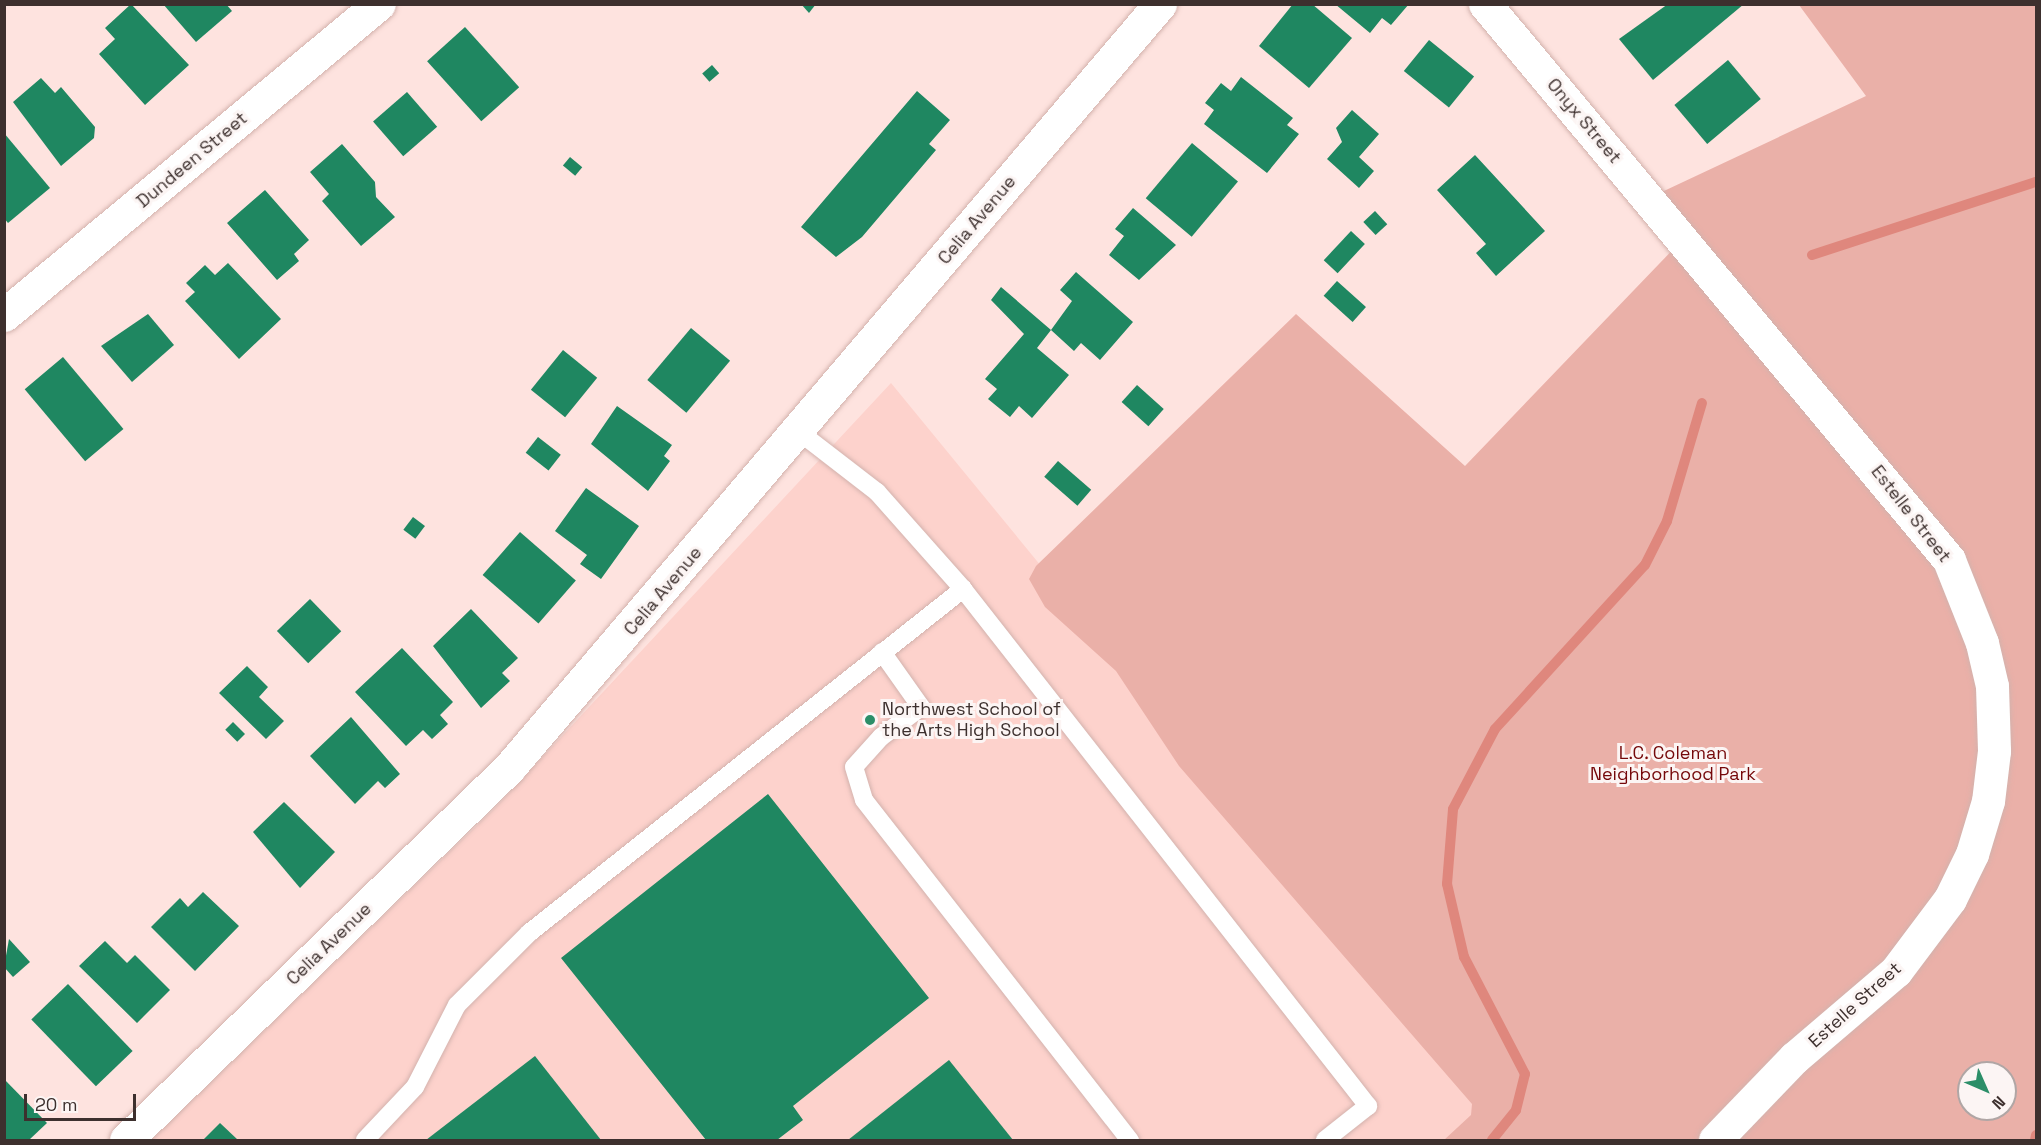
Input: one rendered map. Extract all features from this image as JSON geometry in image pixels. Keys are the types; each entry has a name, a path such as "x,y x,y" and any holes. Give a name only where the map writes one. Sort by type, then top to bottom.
{"street":[{"name":"Dundeen Street","path":"4,315 379,4"},
{"name":"Celia Avenue","path":"126,1140 509,768 1160,4"},
{"name":"Onyx Street","path":"1485,4 1683,239"},
{"name":"Estelle Street","path":"1683,239 1949,560 1982,643 1993,697 1988,801 1972,854 1944,907 1896,971 1794,1058 1715,1140"}],"lane":[{"path":"798,431 877,492 963,589 1368,1106 1325,1140"},
{"path":"365,1140 415,1087 457,1005 529,933 963,589"},
{"path":"882,652 921,707 881,737 854,767 864,800 1130,1140"}],"shaded area":[{"name":"Northwest School of the Arts High School","path":"891,383 1493,1117 1468,1140 151,1140 495,808"}],"green space":[{"name":"L.C. Coleman Neighborhood Park","path":"1799,5 2036,5 2036,1140 1444,1140 1471,1115 1472,1104 1179,766 1116,671 1045,607 1029,579 1036,566 1296,314 1465,466 1683,239 1649,198 1866,96"}],"building":[{"path":"131,4 189,65 145,105 99,54 115,39 105,28"},
{"path":"163,4 226,4 232,11 196,42"},
{"path":"801,4 816,4 809,13"},
{"path":"1293,4 1312,4 1352,38 1309,88 1259,46"},
{"path":"1335,4 1409,4 1391,25 1382,18 1370,33"},
{"path":"1668,4 1744,4 1653,80 1619,39"},
{"path":"465,27 519,87 481,121 427,61"},
{"path":"1429,40 1474,77 1449,108 1404,71"},
{"path":"1728,60 1761,99 1707,144 1674,105"},
{"path":"712,65 719,73 709,82 702,74"},
{"path":"1241,77 1293,118 1287,125 1299,134 1267,173 1204,124 1214,110 1205,103 1221,83 1231,91"},
{"path":"41,78 55,93 61,87 95,127 94,138 61,166 13,102"},
{"path":"917,91 950,120 929,144 936,150 862,237 836,257 801,227"},
{"path":"407,92 437,127 403,156 373,122"},
{"path":"1352,110 1379,134 1359,157 1374,171 1359,188 1327,159 1342,142 1336,128"},
{"path":"4,133 50,188 8,223 4,218"},
{"path":"1192,143 1238,182 1192,237 1146,198"},
{"path":"342,144 375,182 376,197 395,217 361,246 322,201 329,194 310,172"},
{"path":"1475,155 1545,231 1496,276 1476,253 1486,244 1437,190"},
{"path":"570,157 582,167 575,176 563,165"},
{"path":"265,190 309,240 294,254 299,261 277,280 227,223"},
{"path":"1133,208 1176,245 1139,280 1109,255 1124,236 1115,229"},
{"path":"1375,211 1387,224 1376,235 1363,222"},
{"path":"1351,231 1365,244 1338,273 1324,260"},
{"path":"228,263 281,319 239,359 185,301 195,292 186,283 205,265 215,275"},
{"path":"1076,272 1133,322 1100,360 1081,343 1074,351 1051,330 1072,301 1060,290"},
{"path":"1337,281 1366,307 1353,322 1324,296"},
{"path":"1001,287 1051,330 1037,348 1069,375 1032,418 1019,406 1010,417 988,399 997,389 985,379 1024,334 991,300"},
{"path":"148,314 174,345 132,382 101,346"},
{"path":"691,328 730,361 686,413 647,380"},
{"path":"563,350 597,378 565,417 531,390"},
{"path":"63,357 123,429 85,461 25,389"},
{"path":"1137,385 1164,409 1148,426 1122,402"},
{"path":"617,406 672,445 664,456 670,461 648,491 591,444"},
{"path":"538,437 561,455 549,471 526,453"},
{"path":"1058,461 1091,490 1077,506 1044,477"},
{"path":"586,488 639,526 601,579 580,564 587,555 555,531"},
{"path":"413,517 425,526 415,539 403,530"},
{"path":"520,532 576,581 538,624 483,575"},
{"path":"310,599 341,631 308,663 277,631"},
{"path":"471,609 518,658 502,673 510,681 481,708 433,646"},
{"path":"402,648 453,702 440,715 448,724 432,739 423,730 406,746 355,692"},
{"path":"247,666 268,687 259,697 284,721 266,739 219,693"},
{"path":"351,717 400,774 385,788 378,781 355,804 310,756"},
{"path":"233,722 245,734 237,742 225,730"},
{"path":"768,794 929,998 793,1106 803,1120 777,1140 706,1140 561,958"},
{"path":"284,802 335,852 300,888 253,832"},
{"path":"203,892 239,926 195,971 151,927 180,898 188,907"},
{"path":"9,939 30,962 13,977 4,967"},
{"path":"105,941 127,963 135,955 170,990 137,1023 79,966"},
{"path":"68,984 133,1051 96,1086 31,1019"},
{"path":"535,1056 601,1140 426,1140"},
{"path":"949,1060 1013,1140 848,1140"},
{"path":"4,1079 47,1123 29,1140 4,1140"},
{"path":"220,1123 238,1140 203,1140"}],"waterway":[{"path":"1812,255 2036,182"},
{"path":"1492,1140 1516,1110 1525,1074 1464,957 1447,884 1453,809 1495,729 1645,565 1667,521 1702,403"},
{"path":"2035,1140 2036,1135"}],"place":[{"name":"Northwest School of the Arts High School","path":"870,720"}]}
